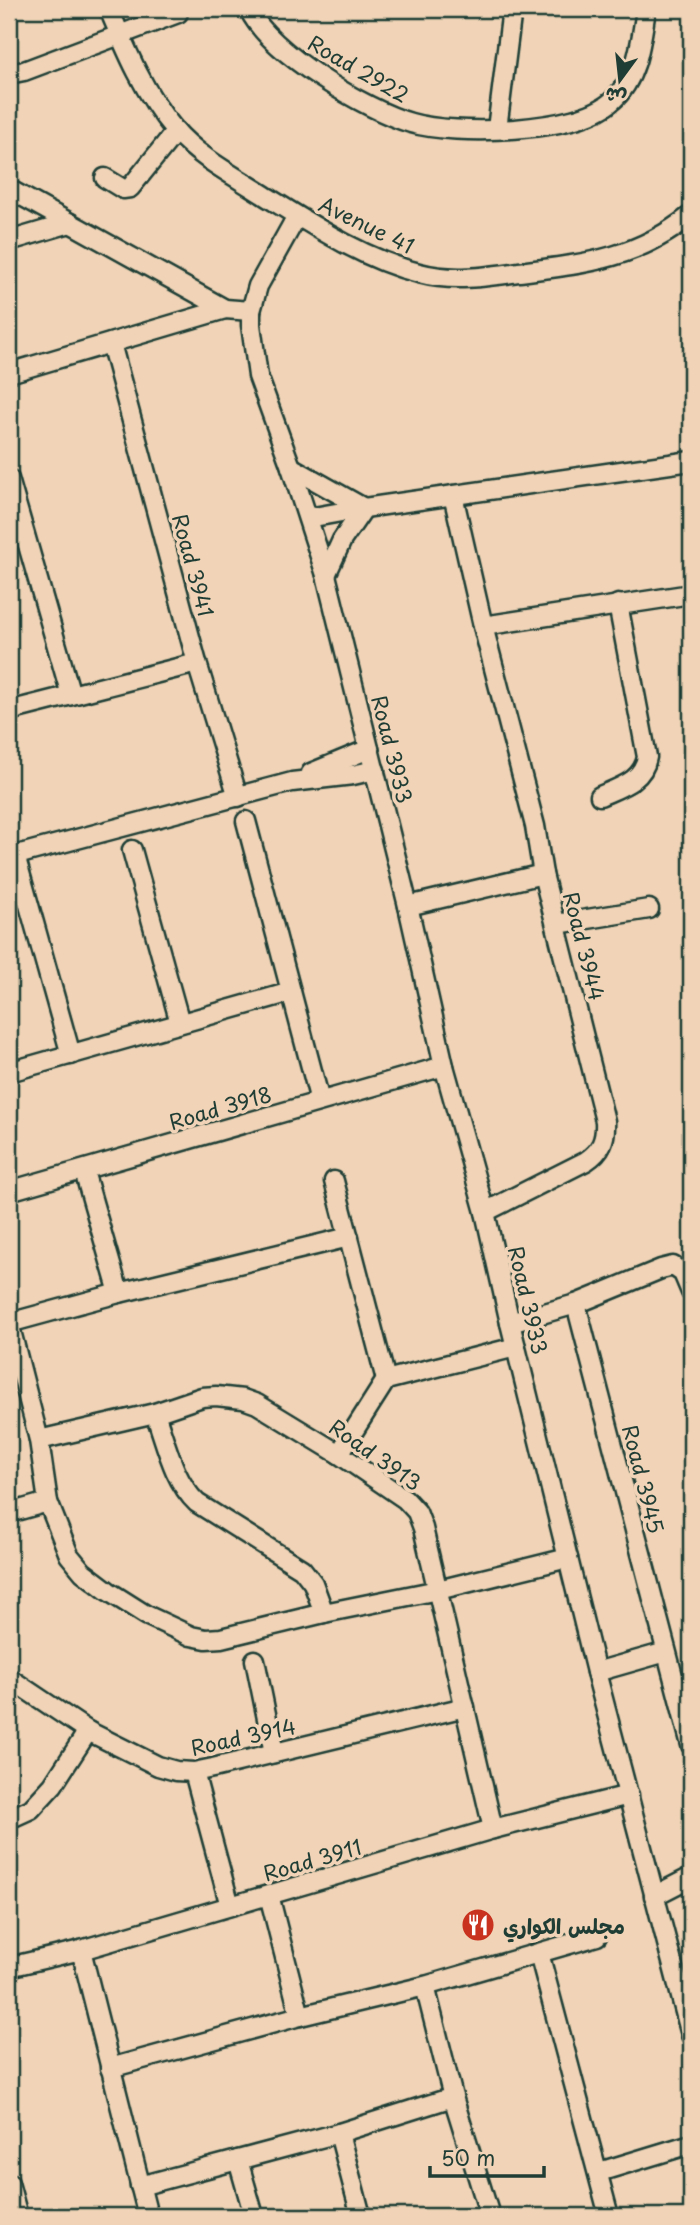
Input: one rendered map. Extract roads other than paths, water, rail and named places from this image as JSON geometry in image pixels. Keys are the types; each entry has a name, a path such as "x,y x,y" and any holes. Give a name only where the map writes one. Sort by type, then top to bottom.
{"street":[{"name":"Avenue 41","path":"109,9 145,86 160,111 176,131 200,153 297,216 355,248 399,267 421,274 467,279 590,264 653,241 691,215"},
{"name":"Road 2922","path":"249,9 270,37 316,74 374,108 410,123 441,129 531,128 592,115 611,102 626,86 639,54 646,9"},
{"path":"497,128 512,9"},
{"path":"9,74 24,71 178,13"},
{"path":"105,178 123,188 130,188 176,131"},
{"path":"9,189 225,309"},
{"name":"Road 3933","path":"297,216 258,286 251,311 253,350 258,376 292,467 326,575 408,906 444,1066 485,1212 596,1672 691,2035"},
{"path":"9,241 70,223"},
{"path":"9,373 225,309 251,311"},
{"name":"Road 3941","path":"111,343 197,663 238,797"},
{"path":"309,518 691,461"},
{"path":"292,467 364,508"},
{"path":"9,480 71,695"},
{"name":"Road 3944","path":"453,495 483,626 535,826 606,1133 602,1145 586,1161 485,1212"},
{"path":"326,575 342,540 364,508"},
{"path":"483,626 691,594"},
{"path":"600,796 635,779 644,770 647,757 618,604"},
{"path":"9,711 197,663"},
{"path":"292,782 369,749"},
{"path":"71,1055 12,856 292,782 375,770"},
{"path":"246,821 320,1101"},
{"path":"132,850 180,1023"},
{"path":"408,906 544,874"},
{"path":"557,923 649,909"},
{"path":"9,1072 291,992"},
{"name":"Road 3918","path":"9,1191 444,1066"},
{"path":"84,1171 119,1293"},
{"path":"334,1181 386,1380"},
{"path":"349,1237 119,1293 9,1323 38,1440 48,1502 69,1555 83,1572 107,1591 169,1627 206,1639 221,1638 324,1613 438,1590 568,1558"},
{"path":"510,1323 576,1304 673,1266 683,1273 691,1292"},
{"name":"Road 3945","path":"576,1304 691,1745"},
{"path":"339,1454 386,1380 516,1347"},
{"name":"Road 3913","path":"38,1440 155,1413 202,1397 243,1399 257,1404 339,1454 405,1499 417,1512 423,1528 493,1829"},
{"path":"155,1413 176,1474 190,1497 302,1569 313,1583 324,1613"},
{"path":"9,1513 48,1502"},
{"path":"596,1672 666,1652"},
{"path":"255,1660 274,1753"},
{"name":"Road 3914","path":"9,1678 88,1731 158,1766 176,1771 194,1772 465,1707"},
{"path":"9,1819 32,1809 53,1785 88,1731"},
{"path":"194,1772 230,1906"},
{"name":"Road 3911","path":"9,1967 80,1950 493,1829 629,1795"},
{"path":"654,1896 691,1877"},
{"path":"269,1895 300,2016"},
{"path":"110,2068 300,2016 425,1986 597,1936"},
{"path":"80,1950 148,2216"},
{"path":"539,1953 610,2216"},
{"path":"425,1986 453,2096 489,2216"},
{"path":"140,2186 339,2133 453,2096"},
{"path":"339,2133 361,2216"},
{"path":"599,2172 691,2144"},
{"path":"238,2160 254,2216"},
{"path":"9,2183 18,2216"}],"place":[{"name":"مجلس الكواري","path":"478,1925"}]}
